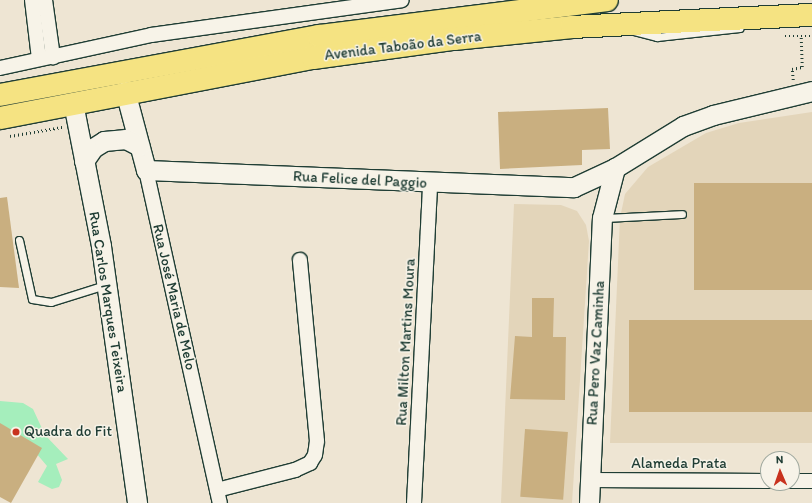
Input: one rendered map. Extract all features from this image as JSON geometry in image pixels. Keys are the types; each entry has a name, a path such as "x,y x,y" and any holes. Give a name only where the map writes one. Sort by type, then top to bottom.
{"highway":[{"name":"Avenida Taboão da Serra","path":"27,89 197,56 319,36 607,0"},
{"name":"Avenida Taboão da Serra","path":"4,127 73,102 125,91 313,58 454,39 615,24 812,15"},
{"path":"0,88 27,89"},
{"path":"0,95 27,89"}],"street":[{"path":"32,0 46,58"},
{"path":"45,0 46,58"},
{"path":"0,68 167,33 402,0"},
{"name":"Rua José Maria de Melo","path":"125,91 146,170 219,496"},
{"path":"602,211 574,187 614,168 683,126 713,115 812,91"},
{"name":"Rua Carlos Marques Teixeira","path":"73,102 79,124 84,161 106,284 137,503"},
{"path":"84,161 93,148 104,141 126,139 139,146"},
{"name":"Rua Pero Vaz Caminha","path":"589,503 602,211 614,168"},
{"name":"Rua Felice del Paggio","path":"146,170 430,183 574,187"},
{"name":"Rua Milton Martins Moura","path":"414,503 430,183"},
{"path":"219,496 295,470 310,463 315,455 317,441 300,260"},
{"name":"Alameda Prata","path":"590,480 760,481"},
{"path":"800,481 812,481"}],"lane":[{"path":"602,211 682,214"},
{"path":"19,240 32,299 51,302 106,284"}],"path":[{"path":"802,67 801,36 812,36"},
{"path":"4,127 79,124"}],"shaded area":[{"path":"812,112 812,443 610,443 620,218 625,194 648,167 706,133 739,123"},
{"path":"514,204 561,205 577,211 586,225 589,241 572,503 501,503"}],"green space":[{"path":"0,401 23,403 33,409 45,435 68,459 56,464 62,480 59,487 52,489 38,482 47,466 36,453 0,432"}],"building":[{"path":"608,108 610,149 582,150 582,165 500,169 498,112"},
{"path":"694,183 812,183 812,290 694,290"},
{"path":"7,197 19,288 0,287 0,198"},
{"path":"532,298 554,298 553,337 566,337 565,400 510,399 515,336 532,337"},
{"path":"629,320 812,320 812,412 629,412"},
{"path":"0,423 42,448 11,503 0,497"},
{"path":"525,429 568,432 563,500 520,497"}],"place":[{"name":"Quadra do Fit","path":"16,432"}]}
